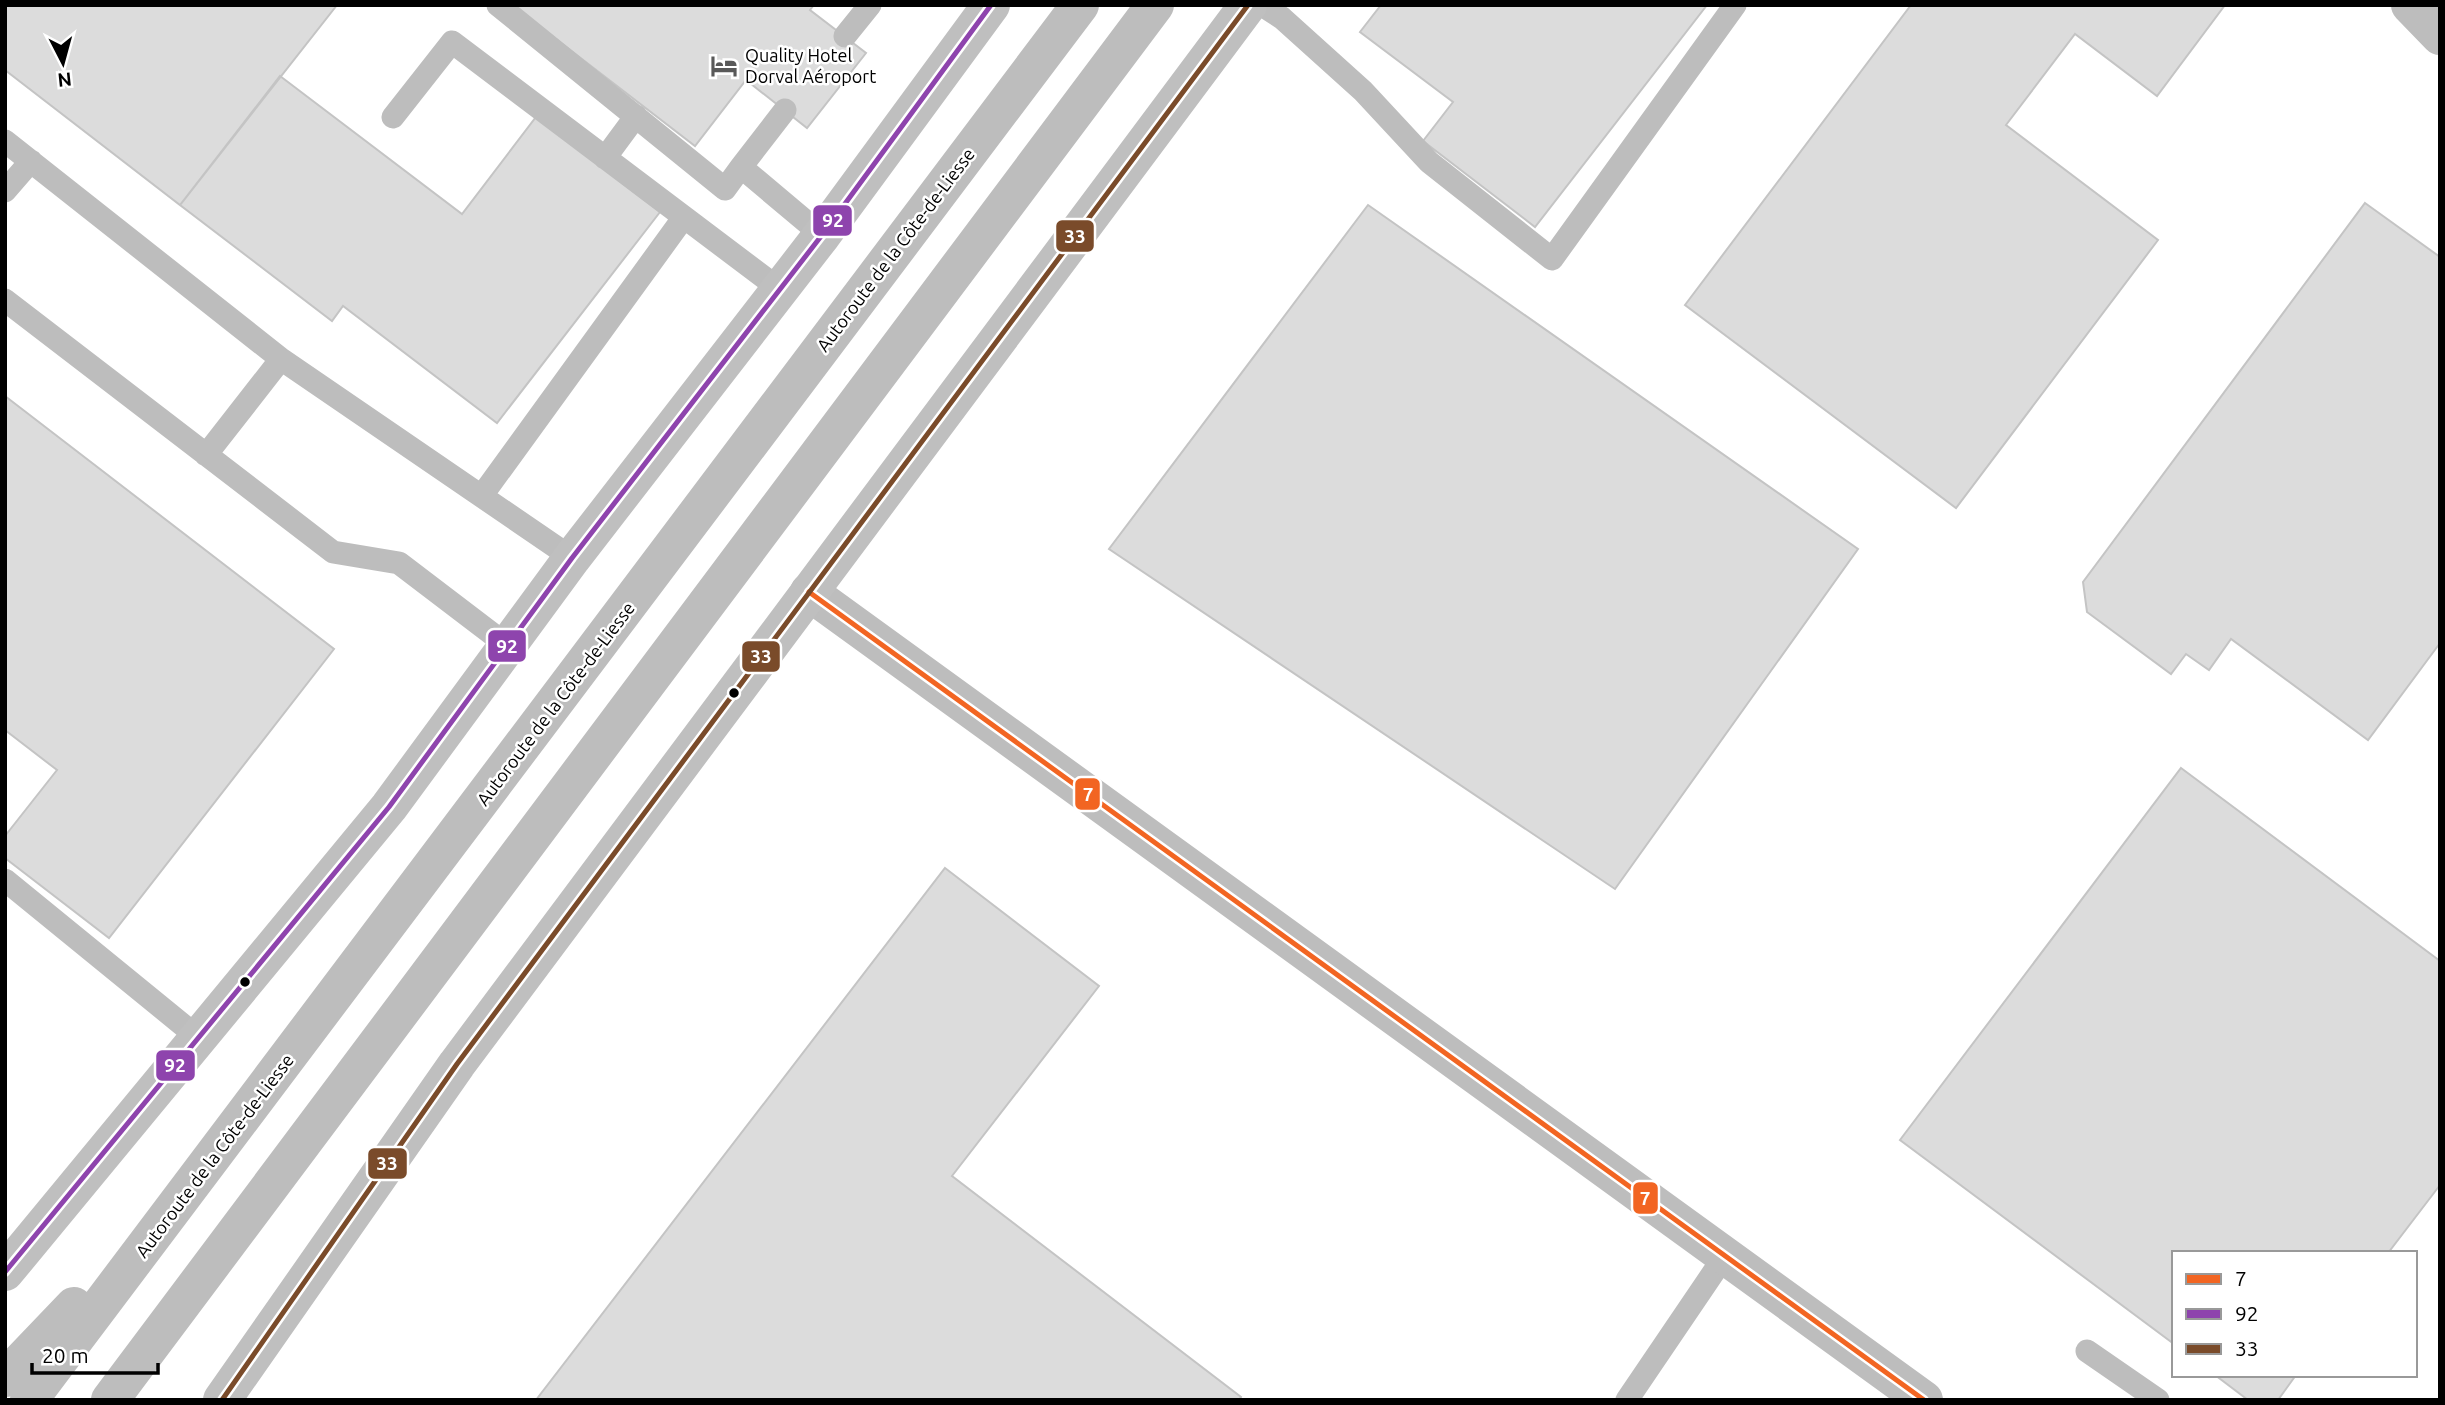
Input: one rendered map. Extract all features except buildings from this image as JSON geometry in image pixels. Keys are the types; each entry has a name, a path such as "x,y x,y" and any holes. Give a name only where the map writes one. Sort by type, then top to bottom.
{"main road":[{"path":"5,1272 200,1040 389,807 572,558 778,288 822,235 991,5"},
{"name":"Autoroute de la Côte-de-Liesse","path":"29,1400 1080,5"},
{"path":"110,1400 1155,5"},
{"path":"222,1400 457,1064 1248,5"},
{"path":"2410,5 2440,36"},
{"path":"809,592 1924,1400"},
{"path":"5,1378 206,1168"}],"lane":[{"path":"498,5 725,189 785,110"},
{"path":"845,36 870,5"},
{"path":"1262,5 1282,18 1363,92 1429,162 1552,259 1735,5"},
{"path":"393,117 452,42 778,288"},
{"path":"605,158 636,116"},
{"path":"5,141 281,359 483,494 572,558"},
{"path":"5,191 31,161"},
{"path":"741,167 822,235"},
{"path":"483,494 684,218"},
{"path":"5,300 333,552 400,563 508,646"},
{"path":"206,455 281,359"},
{"path":"5,880 200,1040"},
{"path":"1627,1400 1726,1254"},
{"path":"2087,1351 2158,1400"}],"transit line":[{"name":"92","path":"5,1272 389,807 572,558 822,235 991,5"},
{"name":"33","path":"222,1400 457,1064 1248,5"},
{"name":"7","path":"809,592 1924,1400"}],"place":[{"name":"Quality Hotel Dorval Aéroport","path":"724,66"}]}
